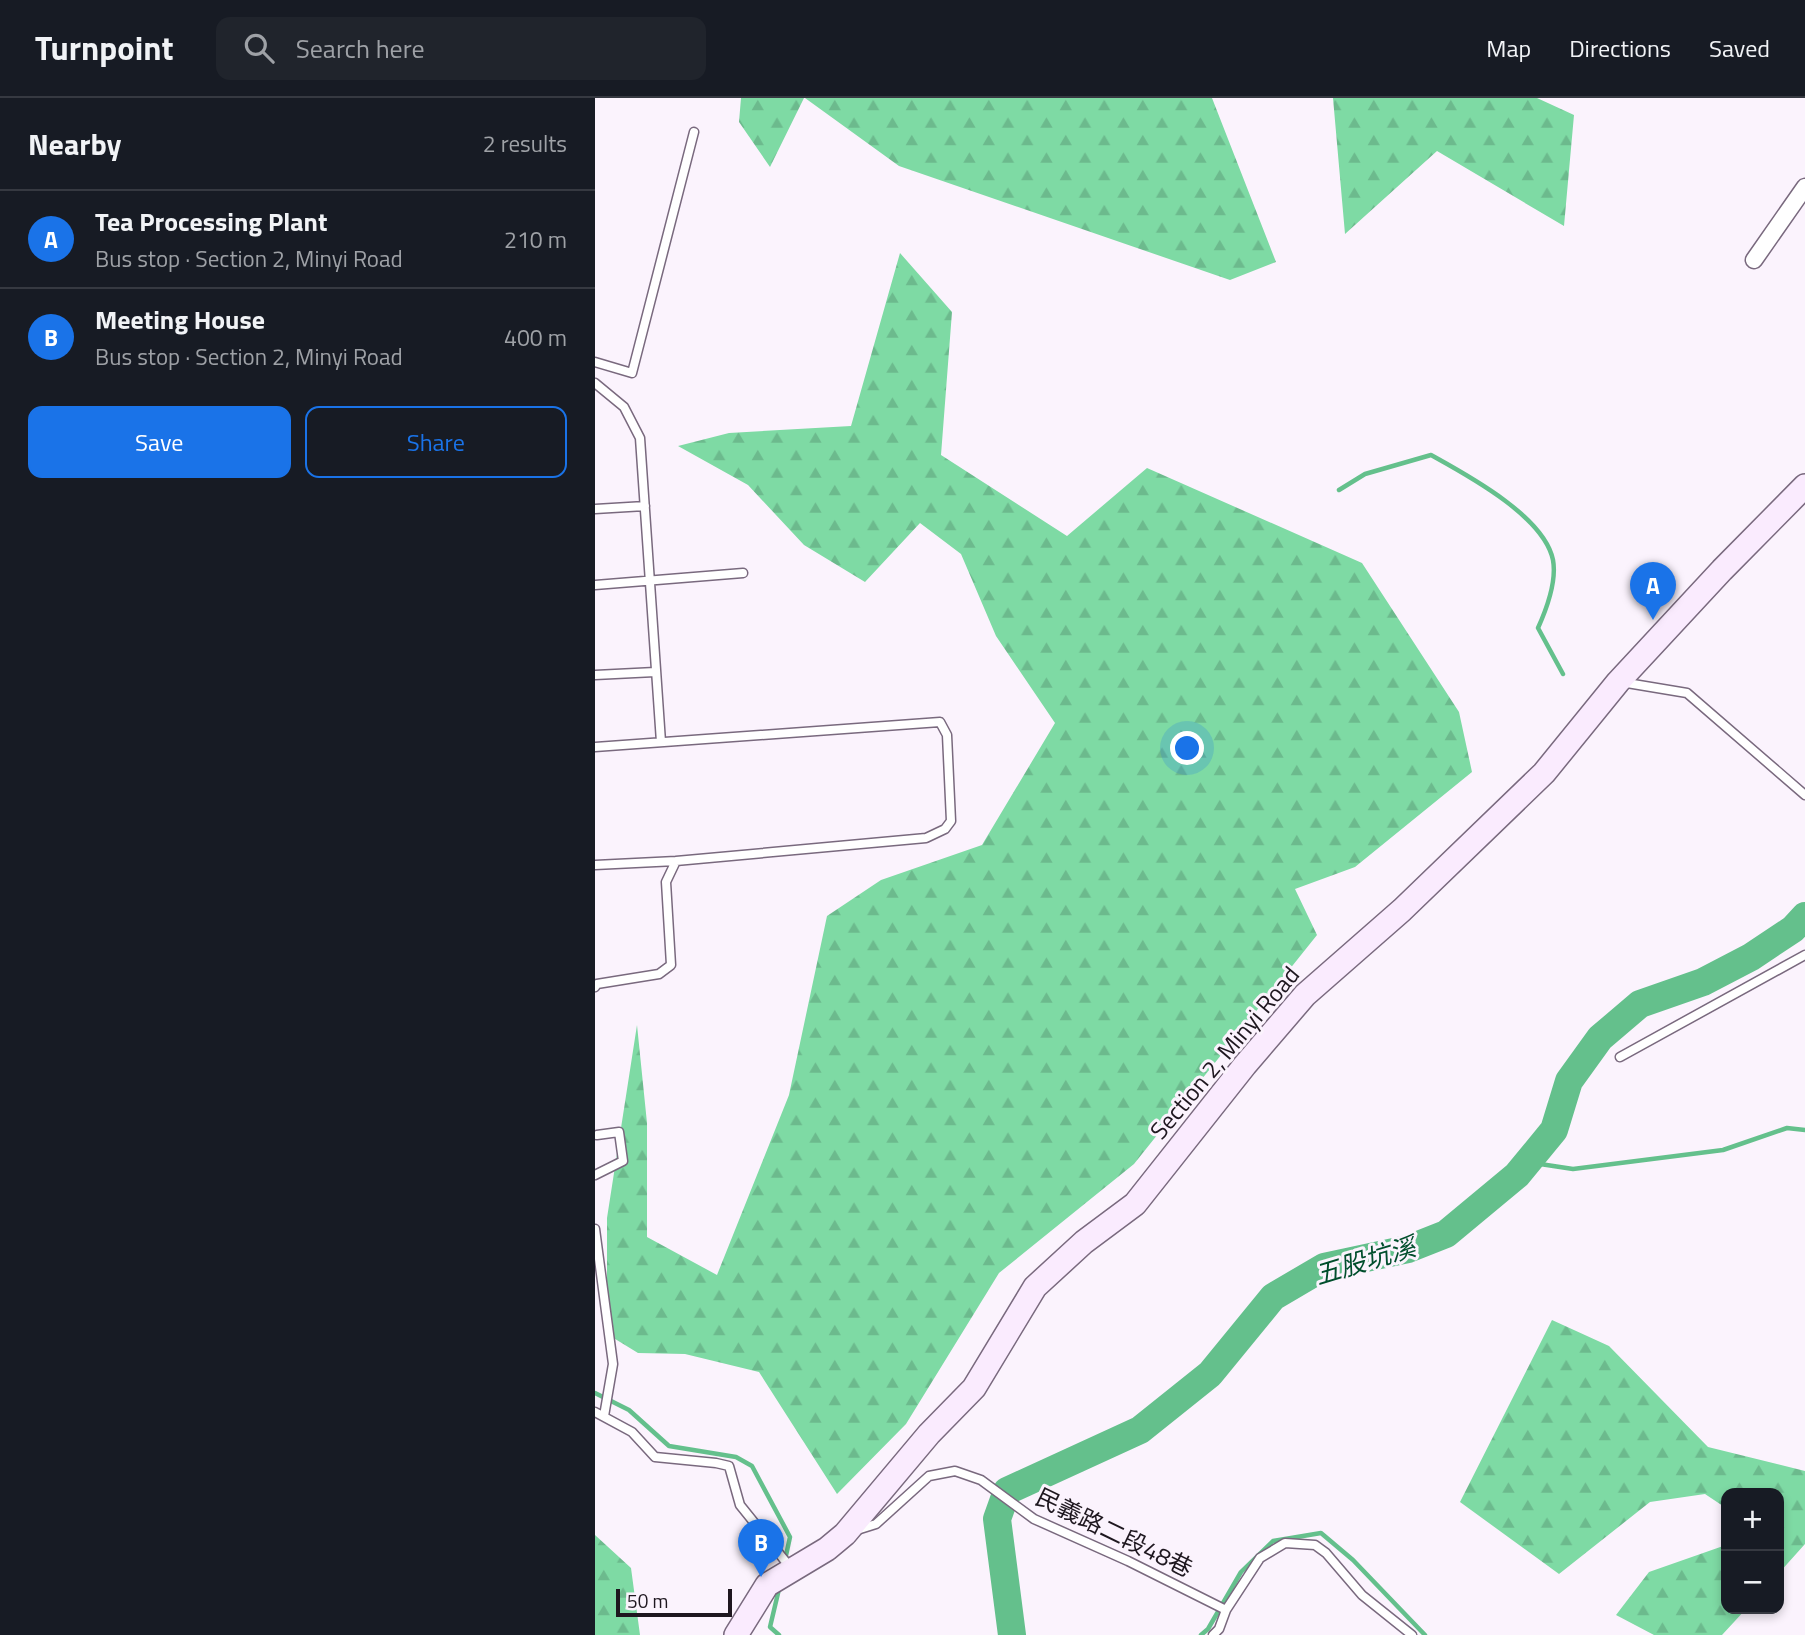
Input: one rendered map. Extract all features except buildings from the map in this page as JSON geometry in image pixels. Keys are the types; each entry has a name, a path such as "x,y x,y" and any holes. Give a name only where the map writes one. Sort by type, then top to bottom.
{"main road":[{"name":"Section 2, Minyi Road","path":"736,1635 767,1585 827,1549 845,1534 929,1434 974,1388 1035,1287 1084,1242 1135,1204 1245,1065 1305,995 1402,910 1544,773 1618,682 1805,486"}],"street":[{"path":"1754,260 1805,187"}],"lane":[{"path":"595,362 632,373 694,132"},
{"path":"595,383 624,407 640,438 660,742"},
{"path":"595,509 645,506"},
{"path":"595,585 743,573"},
{"path":"595,675 656,672"},
{"path":"1618,682 1687,692 1803,788"},
{"path":"595,747 940,722 947,735 951,821 945,830 926,838 676,861 595,865"},
{"path":"596,985 659,974 671,965 666,883 676,861"},
{"path":"1620,1057 1805,955"},
{"path":"595,1175 623,1161 619,1132 597,1135"},
{"path":"595,1229 613,1364 604,1416"},
{"path":"595,1412 632,1432 655,1457 729,1466 740,1505 788,1572"},
{"name":"民義路二段48巷","path":"845,1534 876,1524 929,1476 955,1471 981,1480 1034,1519 1128,1561 1226,1610"},
{"path":"1213,1635 1260,1558 1285,1543 1315,1545 1326,1553 1362,1595 1412,1635"}],"green space":[{"path":"741,98 804,98 770,167 739,122"},
{"path":"805,98 1212,98 1276,262 1230,280 899,166"},
{"path":"1333,98 1537,98 1574,115 1564,226 1437,151 1345,234"},
{"path":"900,253 952,312 941,455 1067,536 1147,468 1362,563 1459,712 1472,772 1355,867 1295,889 1317,935 1134,1164 999,1273 906,1424 837,1494 759,1372 685,1354 638,1353 607,1334 607,1218 637,1025 647,1123 647,1237 717,1275 789,1095 827,916 881,880 982,845 1055,723 996,636 961,554 920,523 865,582 804,545 748,485 678,446 729,433 851,426"},
{"path":"1552,1320 1609,1346 1708,1447 1805,1471 1805,1544 1784,1567 1784,1488 1721,1488 1721,1505 1705,1494 1650,1502 1559,1574 1460,1502"},
{"path":"595,1535 631,1568 640,1635 595,1635"},
{"path":"1721,1547 1721,1614 1741,1614 1722,1635 1654,1635 1616,1615 1649,1572"}],"waterway":[{"path":"1339,490 1365,474 1431,455 1502,498 1535,528 1547,544 1553,560 1552,586 1538,628 1563,674"},
{"name":"五股坑溪","path":"1012,1635 997,1519 1007,1491 1140,1430 1210,1374 1273,1297 1324,1267 1408,1249 1446,1234 1517,1175 1554,1130 1569,1081 1600,1038 1640,1004 1703,982 1751,957 1793,929 1805,916"},
{"path":"1527,1162 1573,1169 1723,1150 1787,1128 1805,1130"},
{"path":"595,1393 629,1410 669,1446 736,1457 752,1466 790,1537 785,1560"},
{"path":"1201,1635 1208,1629 1241,1572 1273,1541 1321,1533 1353,1560 1425,1635"},
{"path":"779,1589 770,1627 779,1635"}],"place":[{"name":"Tea Processing Plant","path":"1653,620"},
{"name":"Meeting House","path":"761,1577"}]}
